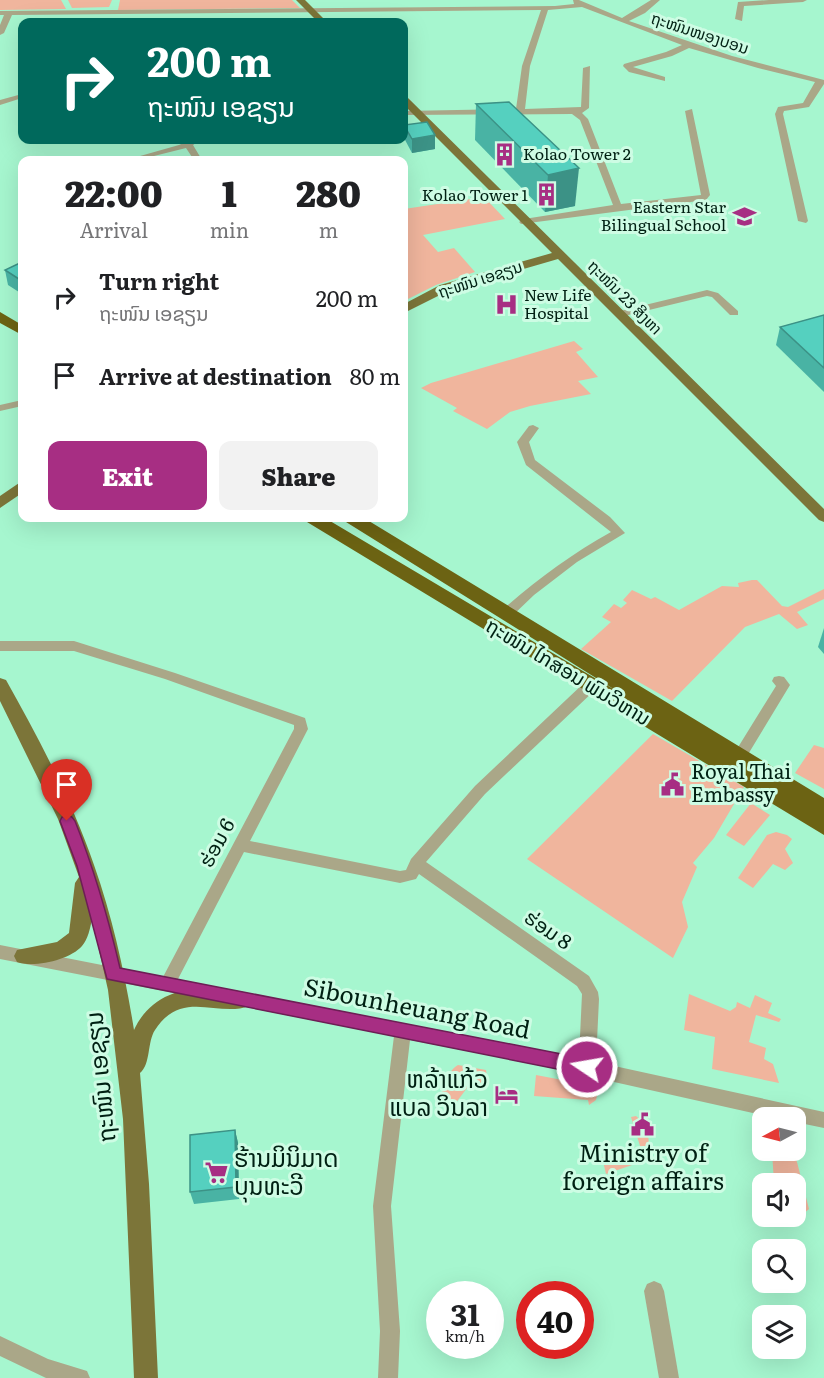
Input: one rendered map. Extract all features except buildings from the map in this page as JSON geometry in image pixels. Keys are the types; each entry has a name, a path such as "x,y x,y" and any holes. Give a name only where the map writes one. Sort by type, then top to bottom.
{"highway":[{"path":"0,308 18,319"},
{"path":"0,316 18,328"},
{"name":"ຖະໜົນ ໄກສອນ ພົມວິຫານ","path":"320,522 824,826"},
{"name":"ຖະໜົນ ໄກສອນ ພົມວິຫານ","path":"358,522 505,615 824,809"}],"main road":[{"path":"300,0 319,18"},
{"name":"ຖະໜົນ 23 ສິງຫາ","path":"409,112 620,314 824,517"},
{"name":"ຖະໜົນ ເອຊຽນ","path":"408,307 444,288 559,255"},
{"path":"1,501 18,489"},
{"name":"ຖະໜົນ ເອຊຽນ","path":"0,684 67,821 85,866 102,923 125,1027 132,1090 146,1378"},
{"path":"24,956 53,953 67,948 77,940 84,914 85,866"},
{"path":"132,1090 136,1051 142,1031 151,1016 166,1004 184,999 242,1000"}],"street":[{"path":"622,21 642,11 656,0"},
{"path":"739,19 741,4 803,0"},
{"path":"545,8 573,1"},
{"name":"ຖະໜົນໜອງບອນ","path":"573,1 735,61 822,81"},
{"path":"555,8 582,5"},
{"path":"520,113 526,66 545,8"},
{"path":"0,13 545,8 599,12"},
{"path":"240,10 241,18"},
{"path":"131,18 133,12"},
{"path":"0,33 9,13"},
{"path":"46,18 47,13"},
{"path":"662,79 632,70 627,66 669,54 689,45"},
{"path":"409,112 575,112 585,108 587,68"},
{"path":"803,221 779,114 781,109 806,105 822,81"},
{"path":"0,103 18,97"},
{"path":"524,222 618,207 698,200 705,197 689,111"},
{"path":"575,112 584,119 618,207"},
{"path":"146,156 190,144"},
{"path":"187,146 196,156"},
{"path":"620,314 707,293 715,295 734,313"},
{"path":"0,408 18,404"},
{"path":"505,615 530,592 573,559 619,533 606,520 530,462 524,442 533,428"},
{"name":"ຮ່ອມ 6","path":"0,646 74,646 181,680 300,722 301,729 167,984"},
{"path":"739,757 783,685 779,681"},
{"path":"239,845 400,877 411,875 416,863 480,790 590,686"},
{"name":"ຮ່ອມ 8","path":"416,863 583,981 590,992 591,999 587,1067"},
{"name":"Sibounheuang Road","path":"0,952 587,1067 824,1120"},
{"path":"388,1378 390,1331 382,1206 403,1032"},
{"path":"654,1291 669,1378"},
{"path":"0,1346 46,1368 80,1378"}],"shaded area":[{"path":"0,0 61,0 66,9 0,10"},
{"path":"68,0 112,0 109,7 72,8"},
{"path":"120,0 292,0 300,8 118,10"},
{"path":"484,197 505,219 423,235 438,252 454,248 475,272 436,285 408,299 408,208"},
{"path":"574,341 583,349 576,352 598,377 578,381 591,394 510,412 487,429 453,411 457,408 421,388 431,383"},
{"path":"757,580 782,606 788,607 824,589 824,599 797,612 808,625 797,629 779,614 745,627 672,701 581,649 611,622 602,617 614,604 621,608 627,603 623,600 632,590 651,599 655,597 679,610 722,586 739,587 738,583"},
{"path":"653,734 744,787 714,838 693,863 697,867 682,902 688,927 673,958 527,859"},
{"path":"814,745 824,748 824,789 795,773"},
{"path":"751,803 770,815 744,846 726,835"},
{"path":"776,832 792,839 785,849 793,863 785,870 773,864 753,888 738,878 767,835"},
{"path":"689,994 730,1011 736,1007 737,1002 750,1008 755,995 772,1003 768,1013 781,1019 779,1022 756,1015 749,1042 766,1048 764,1059 773,1064 779,1083 712,1069 715,1037 684,1030"},
{"path":"458,1065 486,1070 488,1082 470,1084 455,1104 439,1102 448,1077"},
{"path":"536,1075 594,1086 598,1092 596,1100 589,1105 588,1100 534,1096"},
{"path":"636,1116 644,1124 648,1133 648,1155 635,1164 606,1174 602,1157 641,1149 631,1117"},
{"path":"773,1161 797,1161 800,1173 773,1173"}],"place":[{"name":"Kolao Tower 2","path":"505,154"},
{"name":"Kolao Tower 1","path":"546,195"},
{"name":"Eastern Star Bilingual School","path":"744,216"},
{"name":"New Life Hospital","path":"506,304"},
{"name":"Royal Thai Embassy","path":"673,784"},
{"name":"ຫລ້າແກ້ວ ແບລ ວິນລາ","path":"506,1094"},
{"name":"Ministry of foreign affairs","path":"643,1124"},
{"name":"ຮ້ານມິນິມາດ ບຸນທະວີ","path":"216,1173"}],"route":[{"path":"67,821 85,866 102,923 113,974 587,1067"}]}
